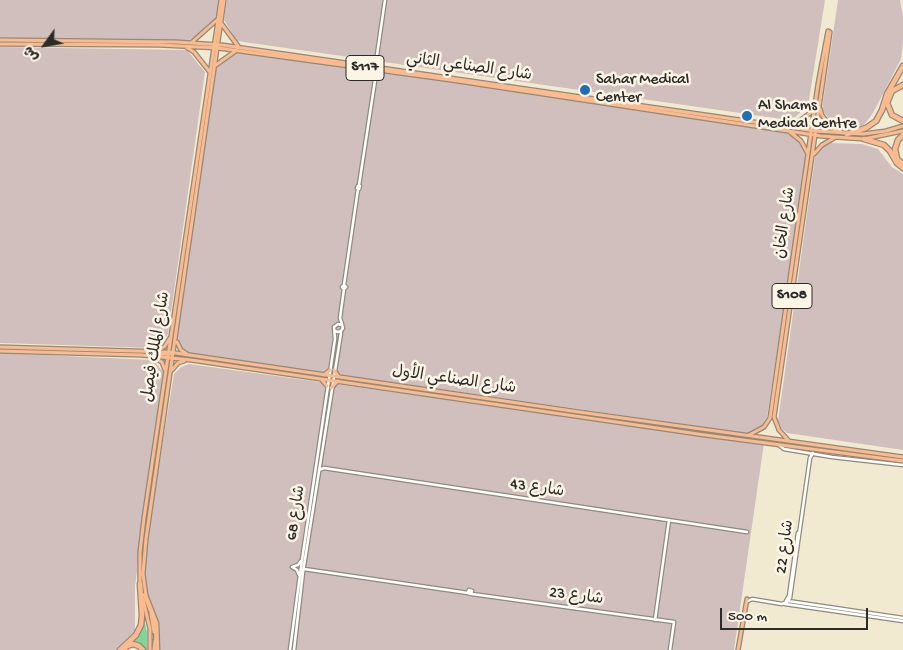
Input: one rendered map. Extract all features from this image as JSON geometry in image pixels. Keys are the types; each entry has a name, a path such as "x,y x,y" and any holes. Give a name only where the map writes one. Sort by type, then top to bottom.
{"highway":[{"path":"846,134 866,128 876,121 887,94 903,66"},
{"path":"903,85 892,91 888,103 892,115 903,121"},
{"path":"903,133 895,148 897,158 903,166"},
{"path":"864,139 884,145 897,163 903,166"},
{"path":"120,650 136,634 141,625 140,584"},
{"path":"146,595 156,623 155,650"},
{"path":"124,650 127,646 133,644 143,650"}],"main road":[{"path":"216,46 218,18 223,0"},
{"path":"216,46 223,0"},
{"path":"191,43 218,18"},
{"path":"215,65 238,48 221,23"},
{"name":"شارع الخان","path":"772,418 810,155 820,105 828,32 815,108 814,132"},
{"name":"شارع الصناعي الثاني","path":"0,42 191,43 238,48 791,127 836,137 864,139 903,133"},
{"name":"شارع الصناعي الثاني","path":"0,42 216,46"},
{"path":"186,46 194,52 210,73"},
{"name":"شارع الملك فيصل","path":"150,650 150,629 140,584 140,552 166,372 176,339 215,65 216,46"},
{"name":"شارع الملك فيصل","path":"146,595 143,574 144,555 170,375 172,336 210,73 216,46"},
{"name":"شارع الصناعي الثاني","path":"379,68 788,130 846,134 876,133 903,126"},
{"path":"820,105 822,115 828,125 834,130 846,134"},
{"path":"791,127 810,114 815,108"},
{"path":"788,130 798,137 810,155 836,137"},
{"path":"156,351 166,346 172,336"},
{"path":"176,339 181,350 191,358"},
{"path":"0,349 156,351 171,355"},
{"path":"0,349 150,356 171,355"},
{"path":"141,355 171,355 191,358"},
{"path":"150,356 162,362 166,372"},
{"path":"170,375 173,367 191,358"},
{"name":"شارع الصناعي الأول","path":"191,358 321,379 329,378"},
{"name":"شارع الصناعي الأول","path":"191,358 892,456 902,455"},
{"path":"329,378 332,370"},
{"path":"321,379 329,387 339,379 332,370"},
{"name":"شارع الصناعي الأول","path":"339,379 809,452 903,462"},
{"path":"746,436 760,430 772,418 781,434 791,442"},
{"path":"834,448 839,446"},
{"path":"858,448 864,452"},
{"path":"154,455 156,455 155,464 157,465"},
{"path":"897,464 903,462"},
{"path":"739,650 747,601"}],"street":[{"path":"376,74 372,68 376,62 385,0"},
{"path":"332,370 343,328 340,318 358,187 376,74 379,68 376,62"},
{"path":"332,370 334,328 340,318"},
{"path":"336,324 342,325"},
{"path":"335,331 341,332"},
{"name":"شارع 68","path":"292,650 295,608 304,568 303,560 320,465 329,378 332,370"},
{"name":"شارع 68","path":"292,650 295,642 303,560 329,387"},
{"path":"809,452 841,458 897,464"},
{"name":"شارع 22","path":"787,601 810,457 809,452"},
{"name":"شارع 43","path":"320,465 324,468 747,532"},
{"path":"319,470 324,468"},
{"path":"655,620 669,520"},
{"path":"303,560 310,569 301,577 297,570 292,567 298,565 303,560"},
{"name":"شارع 23","path":"304,568 674,622 670,650"},
{"path":"747,601 752,599 903,619"},
{"path":"747,601 787,601 903,619"},
{"path":"781,604 787,601"},
{"path":"295,608 297,612 295,642"}],"shaded area":[{"path":"0,0 219,0 216,19 207,28 188,41 0,39"},
{"path":"227,0 825,0 808,106 794,118 782,119 237,41 224,20"},
{"path":"838,0 900,0 903,17 901,59 873,113 864,125 853,130 834,127 822,109"},
{"path":"0,47 187,50 205,72 168,334 164,341 157,346 152,348 0,343"},
{"path":"238,51 785,130 799,141 807,155 767,417 761,427 751,433 746,433 188,353 181,347 176,338 216,67"},
{"path":"829,143 862,144 878,149 892,167 903,174 903,450 787,433 782,429 778,421 815,157 822,147"},
{"path":"0,353 153,360 164,373 135,586 135,631 118,650 0,650"},
{"path":"189,364 764,443 734,650 157,650 139,585 174,374 181,367"}],"green space":[{"path":"142,610 147,632 147,650 130,644 140,630"}],"place":[{"name":"Sahar Medical Center","path":"585,90"},
{"name":"Al Shams Medical Centre","path":"747,116"}]}
